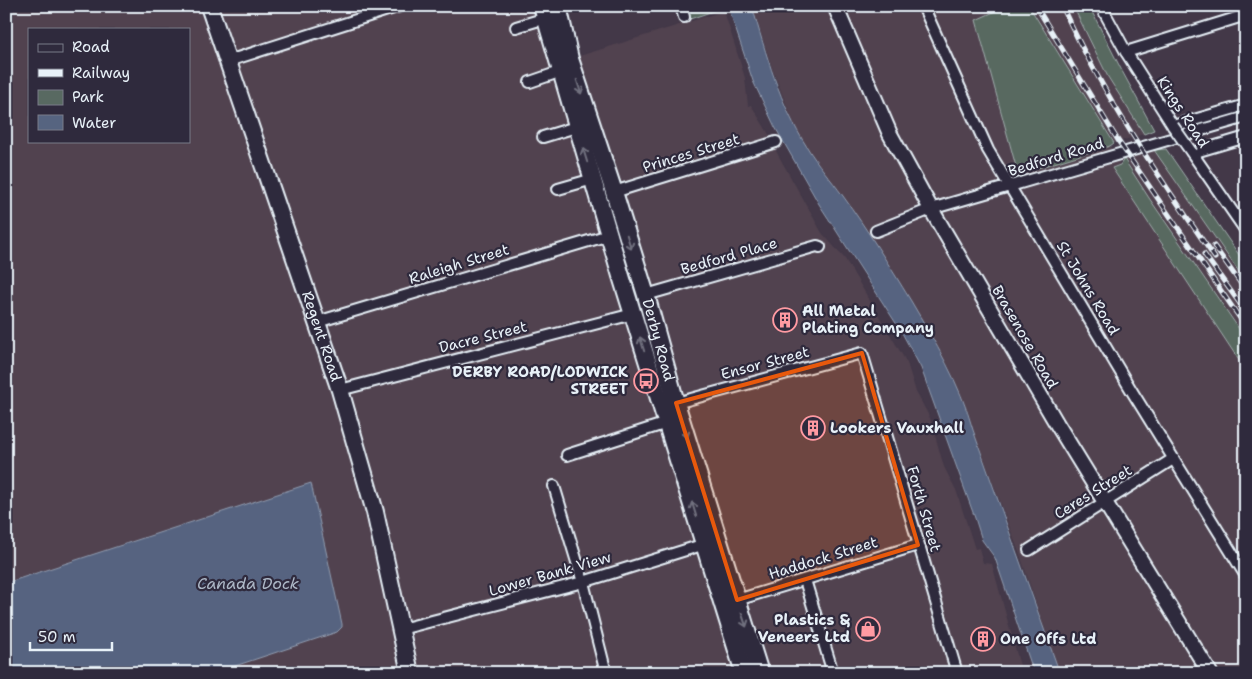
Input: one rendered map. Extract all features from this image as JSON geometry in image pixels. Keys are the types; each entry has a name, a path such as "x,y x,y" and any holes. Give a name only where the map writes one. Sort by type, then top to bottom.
{"main road":[{"name":"Regent Road","path":"209,6 340,390 374,512 402,629 410,673"},
{"name":"Derby Road","path":"558,6 570,59 646,295 676,403 760,673"},
{"name":"Brasenose Road","path":"835,6 890,134 931,209 1057,424 1210,673"},
{"name":"Derby Road","path":"544,12 576,127 744,673"}],"street":[{"path":"228,61 400,6"},
{"path":"681,6 684,17"},
{"name":"St Johns Road","path":"923,6 988,150 1173,459 1246,576"},
{"name":"Kings Road","path":"1101,6 1126,52 1174,126 1244,226"},
{"path":"516,27 544,12"},
{"path":"1126,52 1246,15"},
{"path":"530,82 562,72"},
{"path":"1174,126 1246,105"},
{"name":"Bedford Road","path":"876,231 931,209 1246,117"},
{"path":"542,137 576,127"},
{"path":"1192,153 1246,137"},
{"name":"Princes Street","path":"614,192 776,142"},
{"path":"558,189 592,179"},
{"name":"Raleigh Street","path":"317,322 609,235"},
{"name":"Bedford Place","path":"646,295 759,262 817,246 820,247"},
{"name":"Dacre Street","path":"340,390 633,314"},
{"name":"Ensor Street","path":"676,403 862,352"},
{"name":"Forth Street","path":"862,352 957,673"},
{"path":"567,455 667,423"},
{"name":"Ceres Street","path":"1029,550 1173,459"},
{"path":"554,486 606,673"},
{"name":"Lower Bank View","path":"402,629 582,582 704,544"},
{"name":"Haddock Street","path":"737,600 918,544"},
{"path":"805,580 833,673"}],"highlighted area":[{"path":"862,353 918,545 737,600 676,403"}],"shaded area":[{"path":"6,6 542,6 744,673 6,673"},
{"path":"752,6 1007,6 977,21 1018,174 1110,146 1120,165 1113,169 1246,369 1246,673 1059,672 1020,555 969,415 949,367 892,269 843,196 807,148 794,124 773,71"},
{"path":"1029,6 1073,6 1108,77 1144,134 1114,143"},
{"path":"724,11 745,78 748,106 751,105 770,136 777,153 822,233 845,259 907,363 916,392 930,418 944,467 956,490 975,549 979,548 983,563 992,564 1022,673 760,673 570,59"},
{"path":"1154,150 1246,282 1246,339 1124,159"}],"green space":[{"path":"686,6 722,6 722,8 690,19"},
{"path":"1007,6 1029,6 1114,143 1110,146 1018,174 976,20"},
{"path":"1073,6 1089,6 1154,130 1144,134 1108,77"},
{"path":"1166,149 1246,265 1246,282 1154,150"},
{"path":"1124,159 1246,339 1246,371 1112,168 1120,165"}],"water":[{"path":"728,6 752,6 781,97 797,131 878,247 946,363 968,413 1059,671 1062,673 1034,673 995,558 982,540 921,368 901,331 819,204 775,127 753,81"},
{"name":"Canada Dock","path":"311,483 342,624 342,627 337,632 214,673 6,673 6,583"}],"railway":[{"path":"1036,6 1119,142 1246,327"},
{"path":"1062,6 1095,72 1114,104 1215,258"},
{"path":"1214,246 1246,291"},
{"path":"1204,254 1246,312"}],"place":[{"name":"All Metal Plating Company","path":"785,320"},
{"name":"DERBY ROAD/LODWICK STREET","path":"646,381"},
{"name":"Lookers Vauxhall","path":"813,428"},
{"name":"Plastics & Veneers Ltd","path":"868,629"},
{"name":"One Offs Ltd","path":"983,639"}]}
